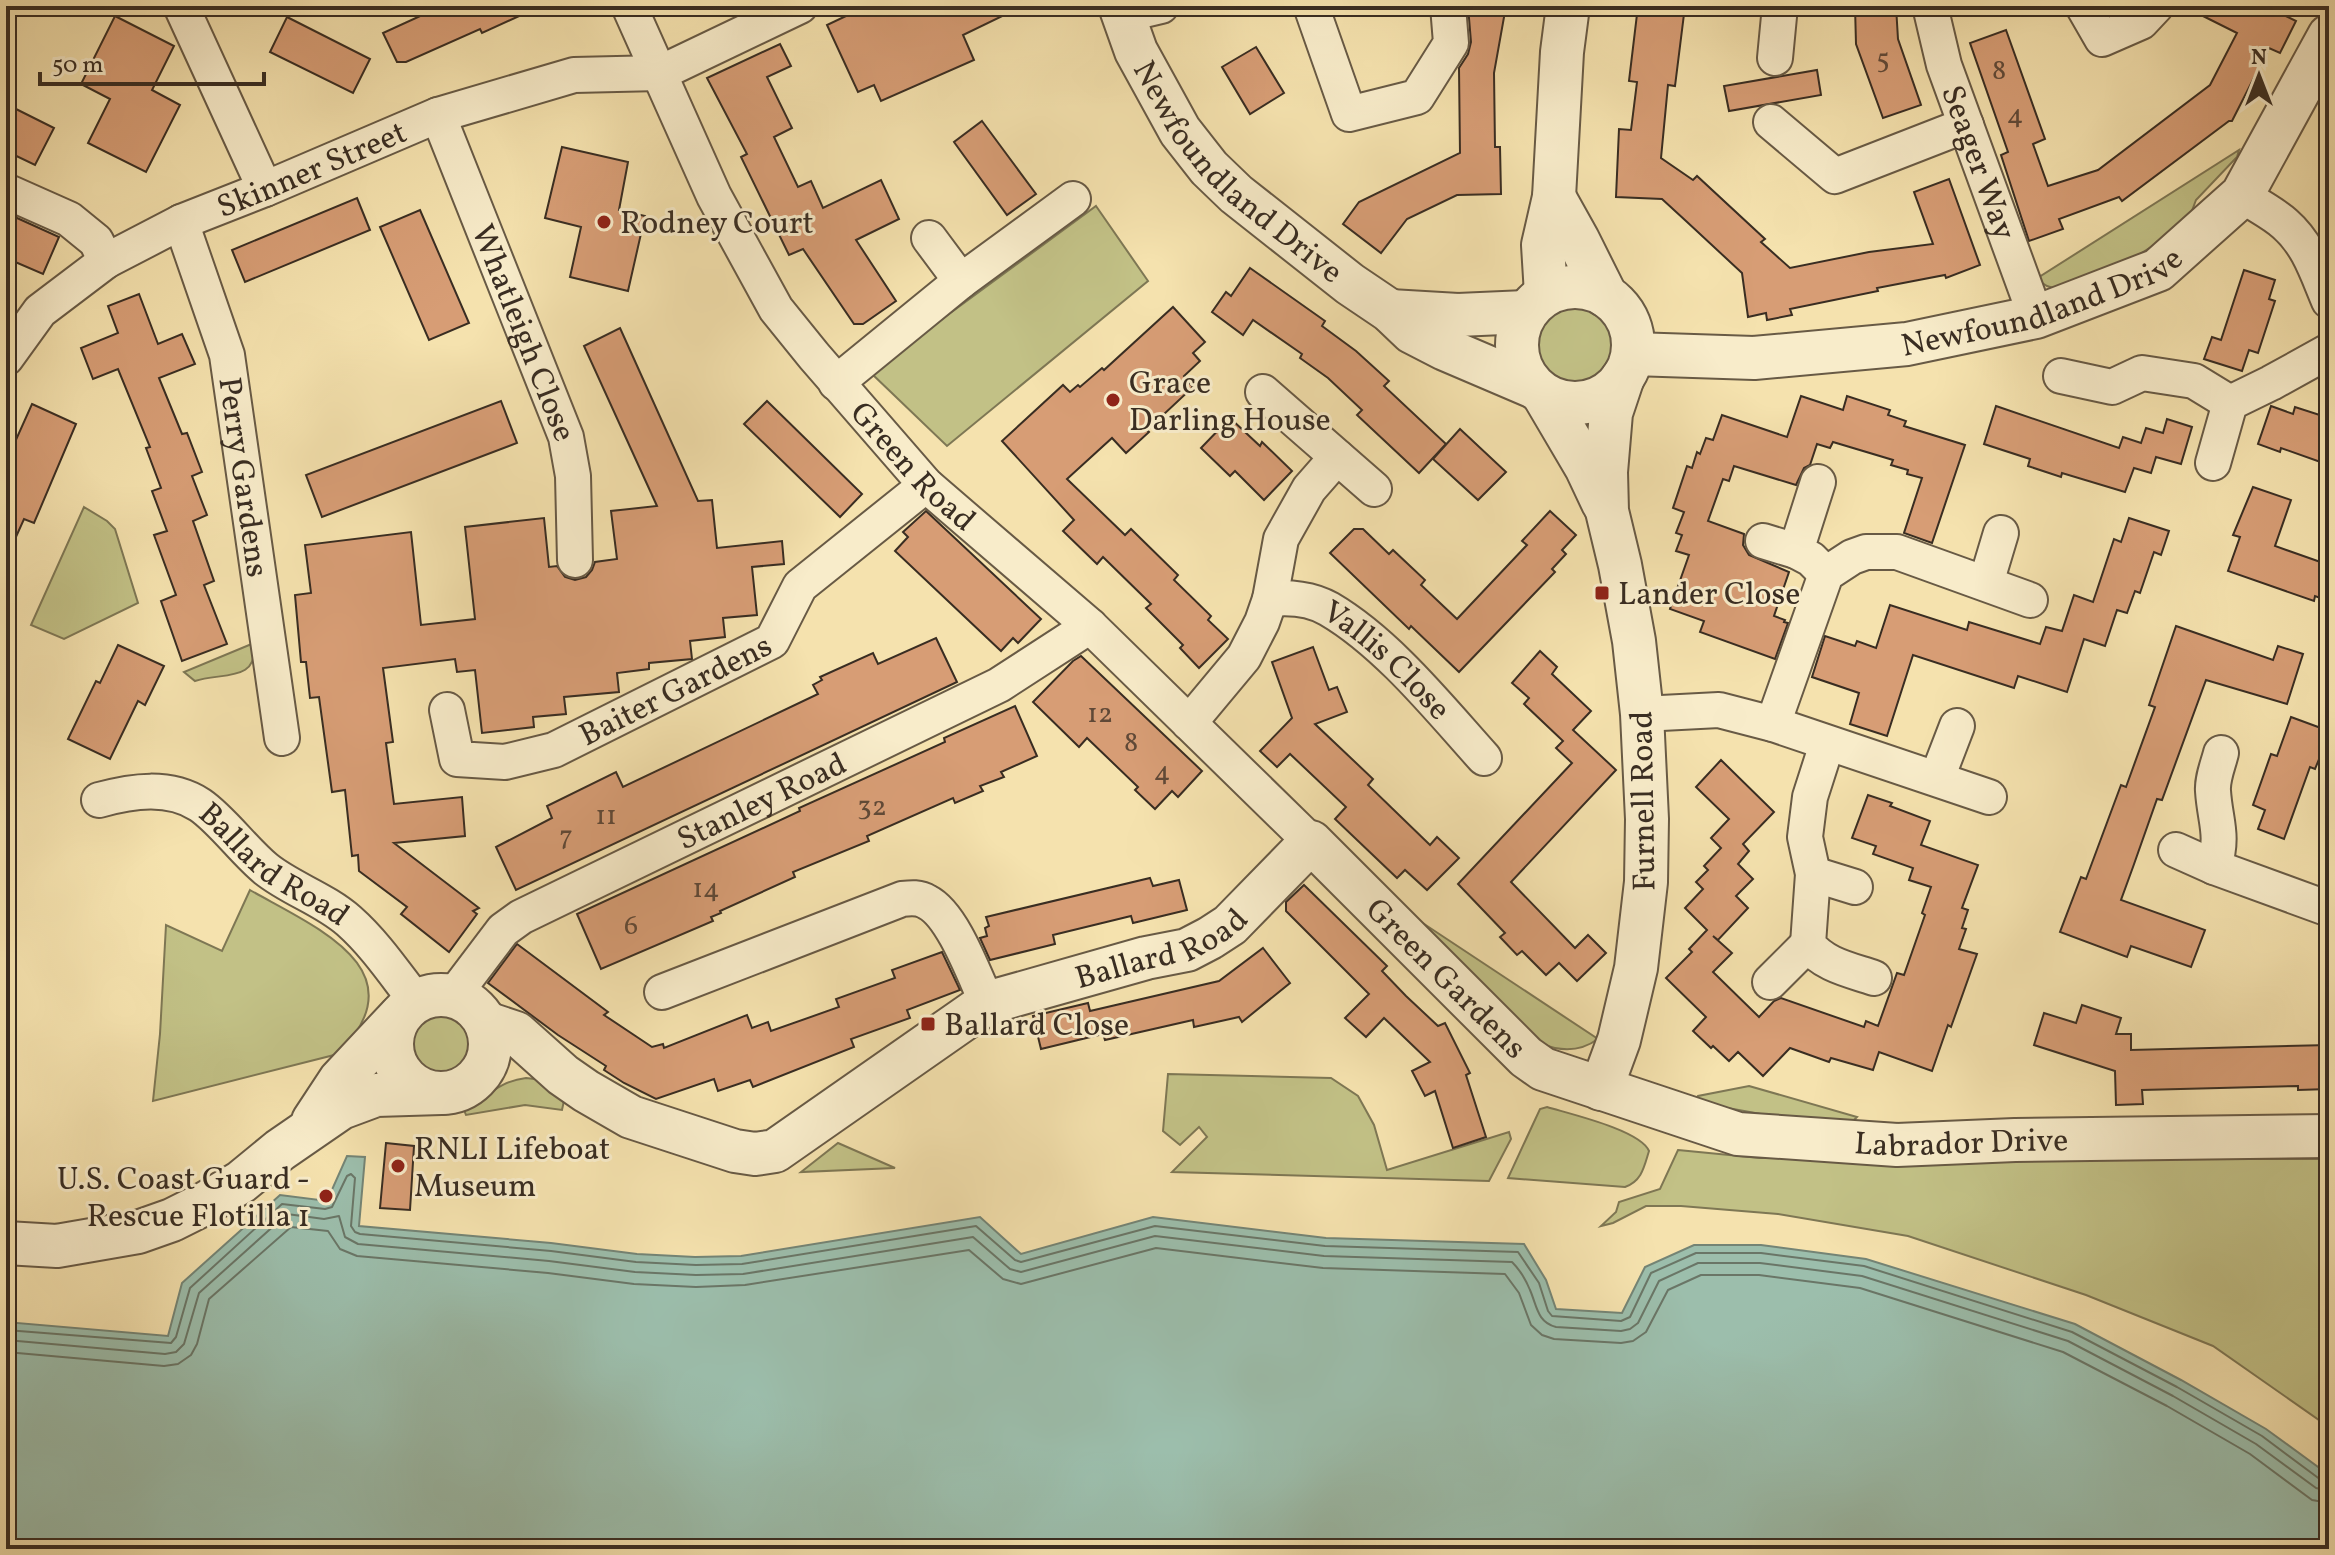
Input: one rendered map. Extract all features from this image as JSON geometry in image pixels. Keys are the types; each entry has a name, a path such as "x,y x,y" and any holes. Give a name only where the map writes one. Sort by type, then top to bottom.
{"street":[{"path":"181,6 265,189"},
{"name":"Green Road","path":"629,6 714,196 776,309 836,383 926,485 1090,626 1311,842"},
{"path":"660,73 800,6"},
{"path":"1311,6 1349,114 1417,97 1451,43 1448,6"},
{"path":"1539,391 1525,376 1517,351 1517,337 1536,303 1543,245 1554,197 1562,52 1568,6"},
{"path":"1775,58 1780,6"},
{"name":"Seager Way","path":"1933,6 1944,65 2036,317"},
{"path":"2083,6 2102,39 2141,22 2156,6"},
{"name":"Newfoundland Drive","path":"1135,9 1136,51 1158,94 1180,131 1209,168 1236,194 1390,311 1412,332 1539,391 1572,403 1601,397 1613,389 1628,366 1892,346 2036,317 2158,270 2242,195 2329,36"},
{"name":"Skinner Street","path":"6,358 40,311 106,261 181,222 438,115 574,75 660,73"},
{"name":"Whatleigh Close","path":"438,115 566,437 573,476 575,560"},
{"path":"1771,122 1835,176 1966,125"},
{"path":"6,191 69,219 96,241 106,261"},
{"path":"2242,195 2285,224 2305,246 2329,301"},
{"path":"1554,197 1606,296"},
{"path":"836,383 961,281 1073,199"},
{"name":"Perry Gardens","path":"181,222 227,355 282,738"},
{"path":"929,238 961,281"},
{"path":"1390,311 1458,315 1536,303 1560,289 1575,287 1597,291 1623,311 1628,321 1633,343 1628,366"},
{"path":"2213,463 2230,403 2329,351"},
{"name":"Furnell Road","path":"1607,511 1606,472 1611,413 1628,366"},
{"path":"2061,376 2112,387 2142,373 2194,381 2230,403"},
{"name":"Furnell Road","path":"1539,391 1586,467 1607,511 1634,641 1642,714 1647,819 1646,882 1640,939 1619,1040 1601,1089"},
{"path":"1263,392 1374,489"},
{"name":"Vallis Close","path":"1189,723 1244,657 1270,599 1281,539 1309,489 1337,457"},
{"path":"1796,551 1818,482"},
{"name":"Baiter Gardens","path":"447,710 457,759 505,762 554,750 772,641 800,586 926,485"},
{"path":"1986,583 2001,533"},
{"path":"1763,541 1796,551 1811,559 1826,574"},
{"path":"1773,724 1826,574 1852,557 1866,552 1897,552 2030,600"},
{"name":"Vallis Close","path":"1270,599 1290,597 1327,608 1373,641 1427,694 1484,758"},
{"name":"Stanley Road","path":"423,1004 521,917 999,685 1090,626"},
{"path":"1642,714 1719,710 1773,724 1989,797"},
{"path":"1937,778 1957,726"},
{"path":"1827,744 1810,797 1805,837 1813,874 1808,944 1828,961 1874,978"},
{"path":"2214,867 2219,849 2219,828 2213,789 2221,753"},
{"name":"Ballard Road","path":"99,800 142,790 173,794 200,805 267,870 348,920 423,1004 465,1001 476,1009 486,1023 516,1033 563,1075 631,1117 735,1151 755,1154 775,1151 987,1003 1146,958 1187,950 1210,938 1230,925 1311,842"},
{"name":"Green Gardens","path":"1311,842 1526,1057 1543,1069 1601,1089"},
{"path":"2176,850 2329,909"},
{"path":"1813,874 1855,887"},
{"path":"662,992 902,899 914,898 932,905 949,922 987,1003"},
{"path":"1770,982 1808,944"},
{"path":"423,1004 393,1029 391,1045 394,1060 412,1084 441,1093"},
{"path":"305,1132 340,1080 423,1004"},
{"path":"6,1243 57,1246 138,1232 172,1220 241,1182 341,1108 376,1095 456,1090 470,1083 485,1065 490,1045 486,1023"},
{"name":"Ballard Road","path":"485,1065 522,1064 563,1075"},
{"name":"Labrador Drive","path":"1601,1089 1738,1134 1897,1145 2015,1140 2329,1136"}],"shaded area":[{"path":"2239,150 2237,157 2196,200 2190,216 2174,232 2137,256 2060,290 2036,279"},
{"path":"1096,206 1148,281 947,446 870,372"},
{"path":"1575,301 1592,304 1606,313 1615,327 1618,344 1615,361 1606,375 1592,384 1575,387 1558,384 1544,375 1535,361 1532,344 1535,327 1544,313 1558,304"},
{"path":"84,507 115,529 138,603 64,639 31,625"},
{"path":"254,643 251,665 236,674 195,681 184,672"},
{"path":"250,890 303,919 350,954 364,975 369,998 361,1024 338,1054 153,1101 166,925 222,951"},
{"path":"1406,912 1598,1039 1571,1049 1542,1044"},
{"path":"441,1012 459,1018 467,1026 473,1044 467,1062 459,1070 441,1076 423,1070 415,1062 409,1044 415,1026 423,1018"},
{"path":"1168,1074 1331,1078 1358,1096 1374,1125 1387,1170 1509,1132 1511,1139 1489,1181 1172,1172 1207,1137 1199,1127 1180,1145 1163,1131"},
{"path":"526,1078 543,1080 565,1096 562,1110 525,1105 466,1115 464,1110 494,1090 508,1082"},
{"path":"1749,1086 1857,1117 1853,1121 1794,1120 1728,1108 1719,1113 1692,1105 1698,1096"},
{"path":"1547,1107 1619,1130 1643,1143 1649,1151 1639,1177 1625,1187 1508,1178 1540,1109"},
{"path":"838,1143 895,1168 801,1172"},
{"path":"1678,1150 1760,1158 2329,1159 2329,1427 2213,1346 2086,1295 1908,1236 1778,1214 1681,1206 1646,1206 1601,1226 1616,1212 1619,1202 1660,1189"}],"water":[{"path":"347,1156 365,1157 359,1226 637,1254 741,1256 980,1217 1021,1254 1153,1217 1326,1238 1524,1244 1546,1280 1556,1309 1622,1313 1645,1267 1694,1245 1761,1245 1866,1259 2075,1324 2266,1429 2329,1475 2329,1549 6,1549 6,1322 168,1336 182,1283 280,1195 327,1201"}],"building":[{"path":"442,6 541,6 482,33 480,29 406,62 397,62 383,33"},
{"path":"867,6 1023,6 963,35 974,60 881,101 874,85 858,92 827,25"},
{"path":"1468,6 1506,6 1494,73 1495,147 1500,147 1501,194 1457,195 1407,219 1381,253 1343,224 1359,202 1460,153 1459,68 1471,42"},
{"path":"1638,6 1685,6 1675,86 1668,85 1661,158 1693,180 1697,176 1765,239 1761,242 1790,268 1869,252 1933,244 1914,192 1949,179 1980,265 1946,278 1945,275 1877,288 1878,291 1790,309 1792,315 1767,320 1766,313 1748,317 1742,273 1662,199 1616,197 1619,129 1631,130 1637,82 1629,81"},
{"path":"1855,6 1896,6 1898,39 1921,105 1883,118 1856,44"},
{"path":"2183,6 2265,6 2296,21 2280,53 2269,48 2232,121 2122,201 2119,197 2059,219 2063,229 2029,241 2001,155 2008,152 1970,43 2006,30 2045,139 2033,144 2048,186 2098,170 2210,85 2237,33"},
{"path":"115,16 174,46 152,90 180,105 146,172 88,143 110,99 81,84"},
{"path":"287,17 370,59 353,93 270,52"},
{"path":"780,44 791,66 767,77 792,128 774,137 798,187 811,181 823,208 881,180 899,219 856,240 896,301 863,324 854,324 803,249 789,255 741,157 747,154 707,78"},
{"path":"1256,47 1284,93 1250,114 1222,67"},
{"path":"1817,70 1821,95 1729,111 1724,86"},
{"path":"6,104 54,128 35,165 6,151"},
{"path":"982,121 1036,194 1007,215 954,142"},
{"name":"Rodney Court","path":"562,147 628,162 619,210 645,216 628,291 570,277 581,227 545,218"},
{"path":"357,198 370,230 245,282 232,250"},
{"path":"420,210 469,323 429,340 380,227"},
{"path":"6,213 59,237 43,274 6,258"},
{"path":"1250,268 1325,321 1322,326 1389,381 1384,386 1446,444 1419,473 1357,415 1362,410 1328,378 1300,358 1302,354 1253,320 1243,335 1212,312 1226,292 1231,296"},
{"path":"2244,270 2275,280 2269,299 2275,301 2258,353 2249,350 2242,371 2204,359 2212,337 2221,340"},
{"path":"139,294 158,344 182,334 195,364 159,378 182,434 187,433 202,472 192,476 207,515 193,521 214,581 204,585 227,644 182,661 161,601 176,595 154,535 167,531 152,491 161,488 146,448 150,447 118,369 93,379 81,348 118,333 108,306"},
{"name":"Grace Darling House","path":"1173,307 1205,342 1193,353 1200,361 1184,376 1193,387 1126,453 1112,438 1067,479 1125,535 1131,529 1178,575 1174,580 1211,616 1208,620 1228,639 1199,668 1180,648 1183,645 1146,608 1151,604 1103,557 1097,564 1063,531 1074,520 1002,441 1063,385 1070,392 1102,368 1104,370"},
{"path":"620,328 698,501 712,500 717,548 782,541 784,564 752,567 757,615 723,618 725,637 690,641 692,659 649,663 649,669 617,673 619,692 564,697 566,714 533,717 534,727 482,733 475,670 457,672 455,659 383,668 393,742 386,743 394,804 462,797 465,836 394,843 479,908 473,911 477,914 449,952 401,914 407,907 359,871 358,855 352,856 345,790 332,792 319,697 310,698 306,662 301,662 295,595 311,593 305,545 411,532 421,625 475,619 465,527 544,518 549,567 557,566 565,577 575,580 586,577 595,562 617,559 611,511 657,506 584,346"},
{"path":"1801,396 1843,410 1847,396 1890,410 1888,415 1906,421 1904,426 1965,445 1932,543 1904,533 1922,478 1891,465 1893,460 1833,442 1830,448 1817,444 1810,465 1804,468 1796,485 1734,466 1729,481 1723,479 1708,521 1744,534 1743,545 1749,555 1789,572 1774,616 1788,623 1775,659 1700,632 1704,621 1670,609 1689,555 1676,551 1682,535 1676,533 1684,512 1673,508 1687,466 1692,468 1706,438 1713,440 1722,415 1787,437"},
{"path":"501,401 517,443 322,517 306,475"},
{"path":"767,401 862,494 840,517 744,424"},
{"path":"32,404 76,424 34,523 24,519 6,559 6,462"},
{"path":"1996,406 2119,448 2123,437 2141,443 2146,428 2163,433 2167,419 2192,427 2181,464 2156,457 2151,473 2134,468 2125,492 2028,466 2030,459 1984,444"},
{"path":"2271,406 2293,414 2295,407 2329,418 2329,465 2281,448 2280,452 2258,444"},
{"path":"1230,418 1260,446 1262,442 1292,471 1264,500 1235,471 1230,476 1201,448"},
{"path":"1460,429 1506,472 1478,500 1433,459"},
{"path":"2253,487 2291,500 2275,546 2329,565 2329,601 2315,596 2314,601 2228,571 2240,537 2233,535"},
{"path":"926,511 1041,619 1018,643 1013,638 1001,651 895,551 908,537 903,532"},
{"path":"1550,511 1576,535 1562,550 1566,554 1552,569 1555,572 1459,672 1330,553 1354,529 1363,529 1389,554 1393,550 1425,580 1421,585 1457,619 1527,545 1522,541"},
{"path":"2129,518 2169,531 2161,555 2154,552 2140,593 2135,591 2127,613 2117,610 2105,646 2084,639 2067,692 2018,676 2014,688 1913,655 1887,736 1850,724 1859,693 1812,677 1825,636 1855,646 1857,641 1876,648 1890,605 1967,630 1969,622 2040,644 2046,627 2062,631 2074,595 2093,602 2114,539 2121,542"},
{"path":"2176,626 2273,660 2278,646 2303,654 2287,704 2206,680 2162,800 2157,799 2121,900 2205,930 2191,967 2131,946 2127,957 2060,932 2081,877 2086,879 2121,785 2126,787 2155,707 2149,705"},
{"path":"936,638 957,682 516,890 496,847 552,818 547,806 616,772 623,787 818,694 813,685 822,680 820,677 873,653 878,664"},
{"path":"118,645 164,666 145,705 138,701 110,759 68,739 96,681 100,683"},
{"path":"1313,647 1329,690 1337,687 1347,712 1315,724 1373,779 1368,785 1430,845 1437,837 1459,858 1427,890 1405,870 1397,878 1335,819 1346,807 1290,754 1277,767 1260,751 1292,718 1272,662"},
{"path":"1540,651 1557,667 1552,674 1591,711 1573,730 1616,770 1511,882 1575,948 1588,935 1606,953 1577,981 1559,963 1546,975 1522,951 1517,955 1500,937 1505,933 1458,884 1572,763 1556,748 1563,741 1524,704 1529,698 1512,683"},
{"path":"1081,656 1202,771 1178,797 1172,791 1155,809 1135,790 1138,787 1087,738 1079,747 1033,702"},
{"path":"1015,706 1037,756 1001,772 1004,777 980,786 983,791 955,803 953,798 867,836 869,841 793,872 795,877 720,911 711,917 713,921 601,969 577,914 800,811 799,808 945,742 944,738"},
{"path":"2291,717 2329,731 2329,754 2322,752 2315,769 2310,767 2284,839 2258,829 2265,810 2253,805 2271,754 2277,756"},
{"path":"1721,760 1774,812 1743,844 1749,851 1738,864 1753,879 1736,896 1748,908 1718,940 1713,936 1732,953 1713,972 1759,1017 1781,998 1864,1027 1866,1021 1878,1026 1897,973 1904,975 1925,915 1922,913 1931,887 1909,880 1913,868 1873,854 1876,846 1852,838 1868,795 1930,821 1921,845 1978,865 1962,908 1968,910 1959,949 1977,954 1932,1071 1879,1052 1873,1070 1831,1058 1829,1062 1790,1048 1763,1076 1738,1052 1729,1061 1693,1031 1706,1017 1666,978 1692,952 1689,949 1707,930 1685,908 1703,889 1696,882 1708,870 1704,866 1721,848 1711,838 1729,819 1696,787"},
{"path":"1150,878 1153,886 1179,880 1187,910 1133,923 1131,916 1053,935 1055,944 990,960 980,938 987,936 985,928 989,926 986,917"},
{"path":"1304,885 1387,966 1382,971 1406,996 1438,1026 1445,1023 1470,1073 1466,1075 1486,1137 1453,1148 1435,1091 1425,1096 1412,1071 1430,1062 1384,1018 1366,1037 1345,1018 1369,994 1286,911 1286,902"},
{"path":"517,944 608,1012 604,1015 652,1047 663,1044 664,1048 747,1015 752,1028 768,1022 771,1031 839,1007 836,999 895,978 892,970 942,952 960,990 907,1010 910,1018 851,1039 854,1047 753,1087 750,1080 718,1091 714,1079 656,1099 604,1070 606,1066 488,983"},
{"path":"1263,948 1290,983 1242,1022 1239,1017 1194,1027 1193,1020 1105,1040 1103,1034 1041,1049 1033,1016 1088,1003 1090,1011 1219,981"},
{"path":"2082,1005 2121,1018 2116,1034 2131,1034 2131,1050 2329,1045 2329,1089 2298,1090 2298,1086 2142,1090 2143,1104 2116,1105 2115,1071 2034,1045 2044,1013 2076,1023"},
{"name":"RNLI Lifeboat Museum","path":"386,1143 414,1146 410,1210 380,1208"}],"place":[{"name":"Rodney Court","path":"604,222"},
{"name":"Grace Darling House","path":"1113,400"},
{"name":"Lander Close","path":"1602,593"},
{"name":"Ballard Close","path":"928,1024"},
{"name":"RNLI Lifeboat Museum","path":"398,1166"},
{"name":"U.S. Coast Guard - Rescue Flotilla 1","path":"326,1196"}]}
